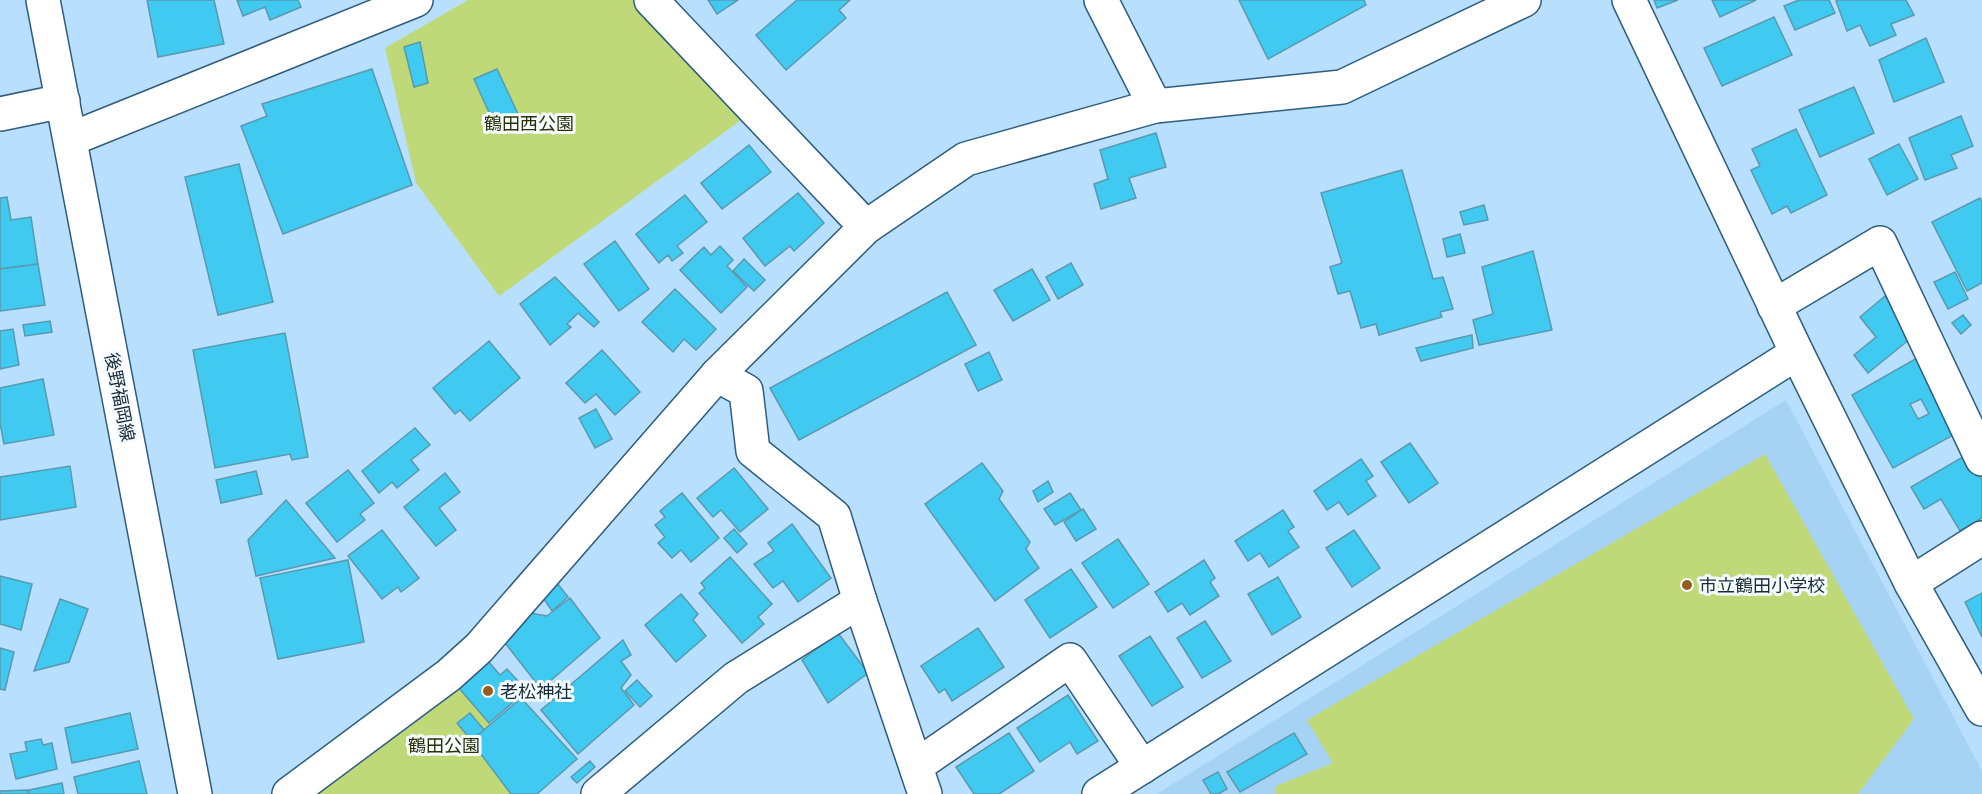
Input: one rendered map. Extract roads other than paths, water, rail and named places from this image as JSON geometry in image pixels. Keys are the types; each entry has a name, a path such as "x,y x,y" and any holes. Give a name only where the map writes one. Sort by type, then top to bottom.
{"street":[{"name":"後野福岡線","path":"43,0 195,794"},
{"path":"71,139 416,0"},
{"path":"651,0 866,227"},
{"path":"1101,0 1155,106"},
{"path":"289,794 449,675 479,648 717,375 866,227 966,159 1155,106 1342,87 1524,0"},
{"path":"1629,0 1773,306 1911,583 1982,709"},
{"path":"0,114 63,100"},
{"path":"1773,306 1880,243 1982,459"},
{"path":"1099,794 1797,353"},
{"path":"717,375 746,392 753,451 834,516 920,780 1071,660 1142,767"},
{"path":"1911,583 1982,538"},
{"path":"598,794 735,678 860,601"}],"place":[{"name":"市立鶴田小学校","path":"1687,585"},
{"name":"老松神社","path":"488,691"}],"park label":[{"name":"鶴田西公園","path":"529,123"},
{"name":"鶴田公園","path":"444,745"}]}
